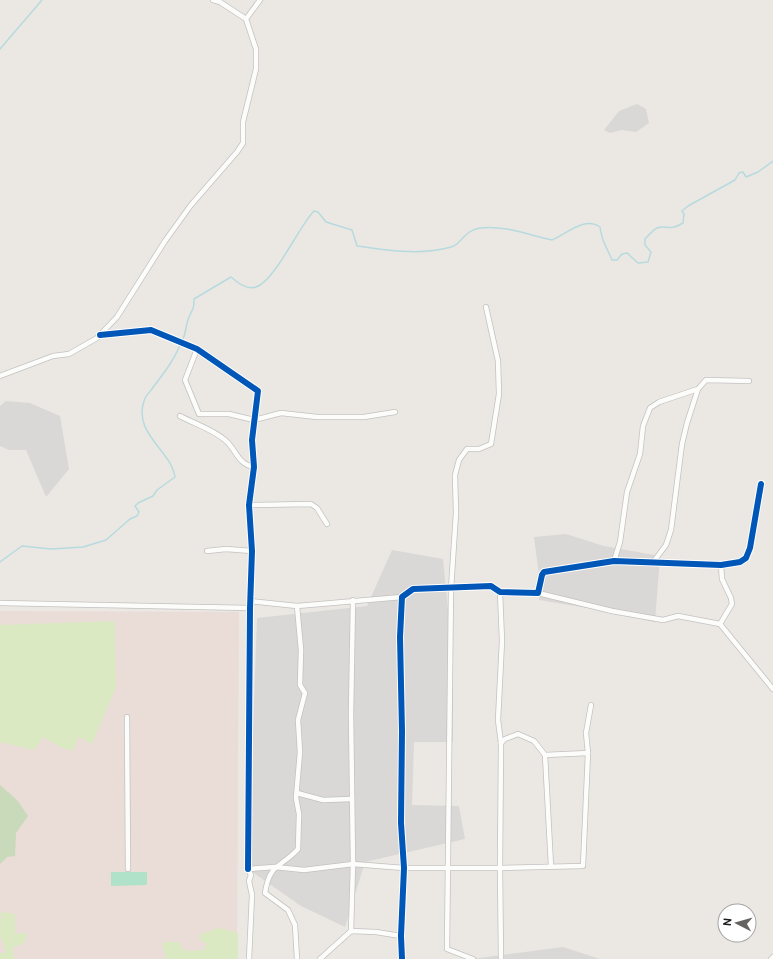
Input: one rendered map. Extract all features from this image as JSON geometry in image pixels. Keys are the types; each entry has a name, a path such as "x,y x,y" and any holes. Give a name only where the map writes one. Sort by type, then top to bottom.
{"street":[{"path":"0,376 53,356 69,354 100,335 117,317 165,241 191,205 242,143 243,122 256,69 256,49 246,19 220,2 213,0"},
{"path":"246,19 260,0"},
{"path":"473,959 447,949 451,589 456,512 455,475 459,460 467,449 479,449 491,444 499,394 498,361 495,341 486,307"},
{"path":"100,335 151,330 197,349 258,391 252,440 254,467 249,505 252,551 250,601 248,869 251,875 249,881 252,895 249,959"},
{"path":"197,349 185,380 199,414 229,414 254,420 281,413 317,416 364,416 395,412"},
{"path":"654,562 666,545 671,530 682,444 698,389 706,380 749,381"},
{"path":"614,561 620,542 627,492 640,454 643,426 650,408 660,402 698,389"},
{"path":"180,416 212,431 226,441 241,462 254,467"},
{"path":"538,593 544,572 614,561 721,565 740,562 746,558 750,548 761,484"},
{"path":"249,505 311,504 317,508 326,524"},
{"path":"207,551 226,549 252,551"},
{"path":"720,624 732,604 731,598 722,579 721,565"},
{"path":"250,601 297,606 402,597 413,589 451,589 491,586 500,592 538,593 627,614 663,620 678,616 720,624 773,689"},
{"path":"500,592 502,641 498,723 501,743 500,959"},
{"path":"402,597 400,637 402,731 401,822 404,868 401,936 402,959"},
{"path":"351,931 353,864 353,600"},
{"path":"0,604 250,608"},
{"path":"297,606 302,650 300,684 304,693 298,718 300,752 297,793 299,814 298,849 275,867 267,882 265,893 288,910 295,925 297,959"},
{"path":"248,869 275,867 304,870 353,864 404,868 447,869 583,866 588,753 586,733 591,705"},
{"path":"127,717 128,869"},
{"path":"501,743 505,739 518,734 534,740 545,755 551,866"},
{"path":"545,755 588,753"},
{"path":"297,793 323,800 352,799"},
{"path":"320,959 351,931 376,932 401,936"}],"shaded area":[{"path":"637,104 646,109 649,123 636,132 622,130 610,133 604,130 619,111"},
{"path":"6,401 30,403 60,416 69,469 46,497 26,450 9,450 0,446 0,406"},
{"path":"566,534 604,546 660,556 655,622 612,612 539,600 540,583 534,537"},
{"path":"392,550 443,559 453,661 453,742 414,742 412,805 459,806 465,839 365,862 345,927 301,906 248,869 257,618 367,606"},
{"path":"0,611 239,612 237,959 0,959"},
{"path":"563,947 600,959 471,959"}],"green space":[{"path":"115,621 116,687 92,744 78,737 73,751 60,747 44,737 34,750 0,742 0,625"},
{"path":"0,785 17,800 28,816 16,833 15,856 7,857 0,864"},
{"path":"111,872 147,872 147,885 111,886"},
{"path":"1,912 15,914 15,934 27,933 25,943 13,947 14,959 0,959 0,954 6,952 0,935"},
{"path":"219,928 238,933 238,959 166,959 162,942 179,942 182,949 189,951 203,950 207,944 199,939 200,934"}],"waterway":[{"path":"0,49 42,0"},
{"path":"183,339 194,299 231,277 240,284 249,288 256,287 263,283 279,264 301,228 314,211 318,212 326,222 352,230 357,246 415,252 439,250 454,246 466,234 480,228 489,227 507,229 552,240 576,227 594,224 600,227 603,241 612,260 617,260 622,254 627,253 638,263 648,262 651,252 645,245 645,239 654,230 661,227 678,226 683,223 684,214 682,211 688,206 735,180 739,173 743,172 746,177 758,172 773,161"},
{"path":"0,562 22,546 51,549 83,547 106,540 130,519 137,516 139,512 135,506 138,503 153,496 157,490 175,477 167,458 148,432 142,413 146,397 175,356 180,345"}],"cycle path":[{"path":"100,335 151,330 197,349 258,391 252,440 254,467 249,505 252,551 250,608 248,869"},
{"path":"402,959 401,936 404,868 401,823 402,731 400,637 402,597 413,589 491,586 500,592 538,593 544,572 614,561 721,565 740,562 746,558 750,548 761,484"}]}
